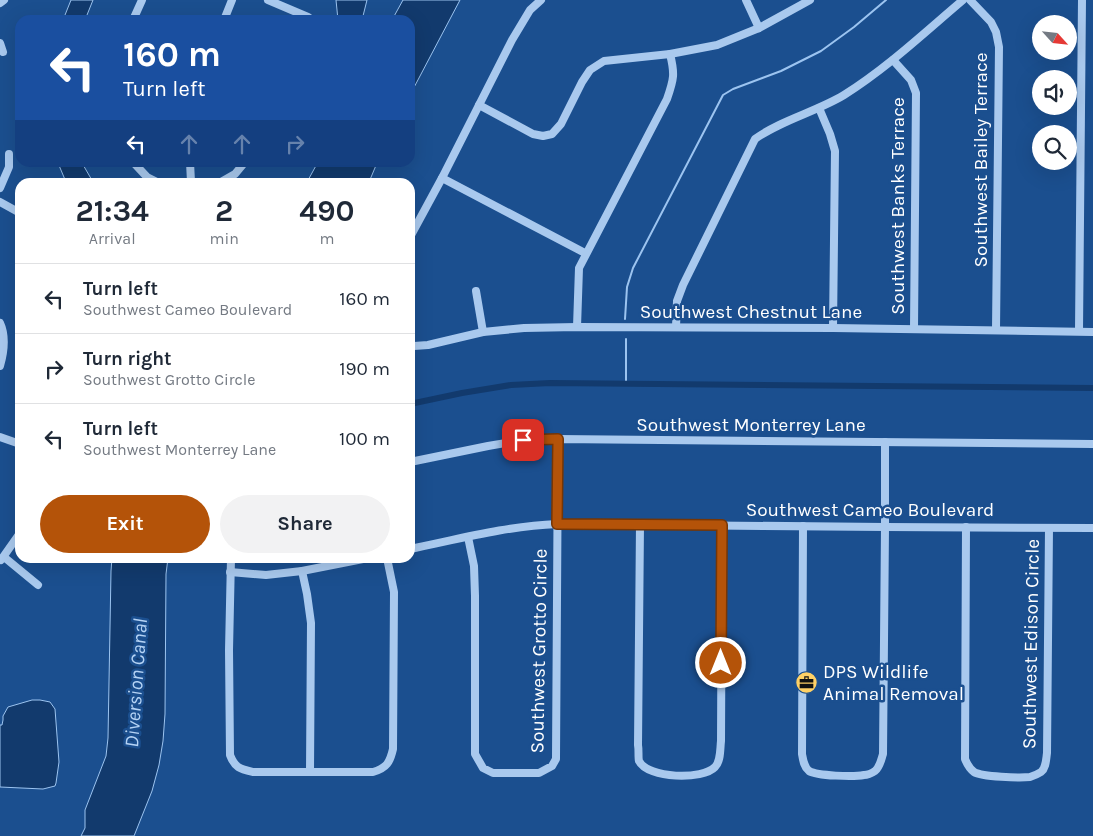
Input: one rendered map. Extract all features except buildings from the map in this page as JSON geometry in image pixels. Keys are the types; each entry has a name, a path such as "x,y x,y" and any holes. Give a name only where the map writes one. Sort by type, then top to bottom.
{"street":[{"path":"0,3 4,0"},
{"path":"135,15 142,0"},
{"path":"226,15 232,0"},
{"path":"268,0 302,15"},
{"path":"415,229 530,10 541,0"},
{"path":"746,0 759,28"},
{"path":"479,105 533,134 543,136 552,134 561,124 590,70 604,61 670,54 717,45 759,28 810,0"},
{"path":"676,328 677,301 682,285 756,140 766,131 819,108 843,95 893,60 963,0"},
{"name":"Southwest Bailey Terrace","path":"970,0 990,22 996,32 999,47 996,330"},
{"path":"1079,331 1082,0"},
{"path":"0,43 3,52"},
{"path":"577,327 579,268 585,253 667,99 673,83 674,70 670,54"},
{"name":"Southwest Banks Terrace","path":"893,60 911,80 916,93 914,329"},
{"path":"819,108 835,151 833,328"},
{"path":"0,188 9,167 9,154"},
{"path":"138,167 149,178"},
{"path":"228,178 241,167"},
{"path":"442,178 585,253"},
{"path":"0,202 15,210"},
{"path":"476,291 483,332"},
{"path":"0,323 3,330 3,355 0,366"},
{"name":"Southwest Chestnut Lane","path":"415,345 428,345 483,332 524,328 833,328 1093,332"},
{"path":"0,437 15,442"},
{"name":"Southwest Monterrey Lane","path":"415,461 523,440 558,439 1093,444"},
{"name":"Southwest Grotto Circle","path":"468,537 474,566 476,596 475,754 482,768 493,773 539,773 552,766 556,758 558,439"},
{"path":"803,526 803,762 807,770 821,775 865,775 879,767 883,754 885,442"},
{"name":"Southwest Cameo Boulevard","path":"415,548 509,528 557,524 1093,528"},
{"path":"640,524 639,760 647,769 670,776 704,774 715,768 719,758 721,741 722,525"},
{"name":"Southwest Edison Circle","path":"966,527 965,759 969,767 982,776 1031,777 1041,772 1045,765 1047,753 1049,528"},
{"path":"15,540 2,559 38,584"},
{"path":"231,563 230,755 233,763 243,770 253,772 373,772 382,770 390,761 393,749 394,592 388,563"},
{"path":"230,572 266,575 302,571 343,563"},
{"path":"302,571 311,623 310,771"}],"water":[{"path":"71,0 93,0 87,15 65,15"},
{"path":"336,0 367,0 363,15 338,15"},
{"path":"403,0 460,0 415,86 415,15 395,15"},
{"path":"60,167 84,167 91,178 64,178"},
{"path":"315,167 375,167 371,178 309,178"},
{"name":"Diversion Canal","path":"112,563 167,563 163,741 152,791 134,836 81,836 85,828 85,810 106,756 108,738"},
{"path":"32,700 50,702 55,709 59,762 55,786 43,789 0,787 0,725 2,725 3,716 8,707"}],"waterway":[{"path":"625,319 627,287 633,268 723,95 733,89 781,71 821,51 886,0"},
{"path":"626,339 626,384"},
{"path":"415,403 511,385 550,383 1093,388"}],"place":[{"name":"DPS Wildlife Animal Removal","path":"807,683"}],"route":[{"path":"523,440 558,439 557,524 722,525 721,663"}]}
